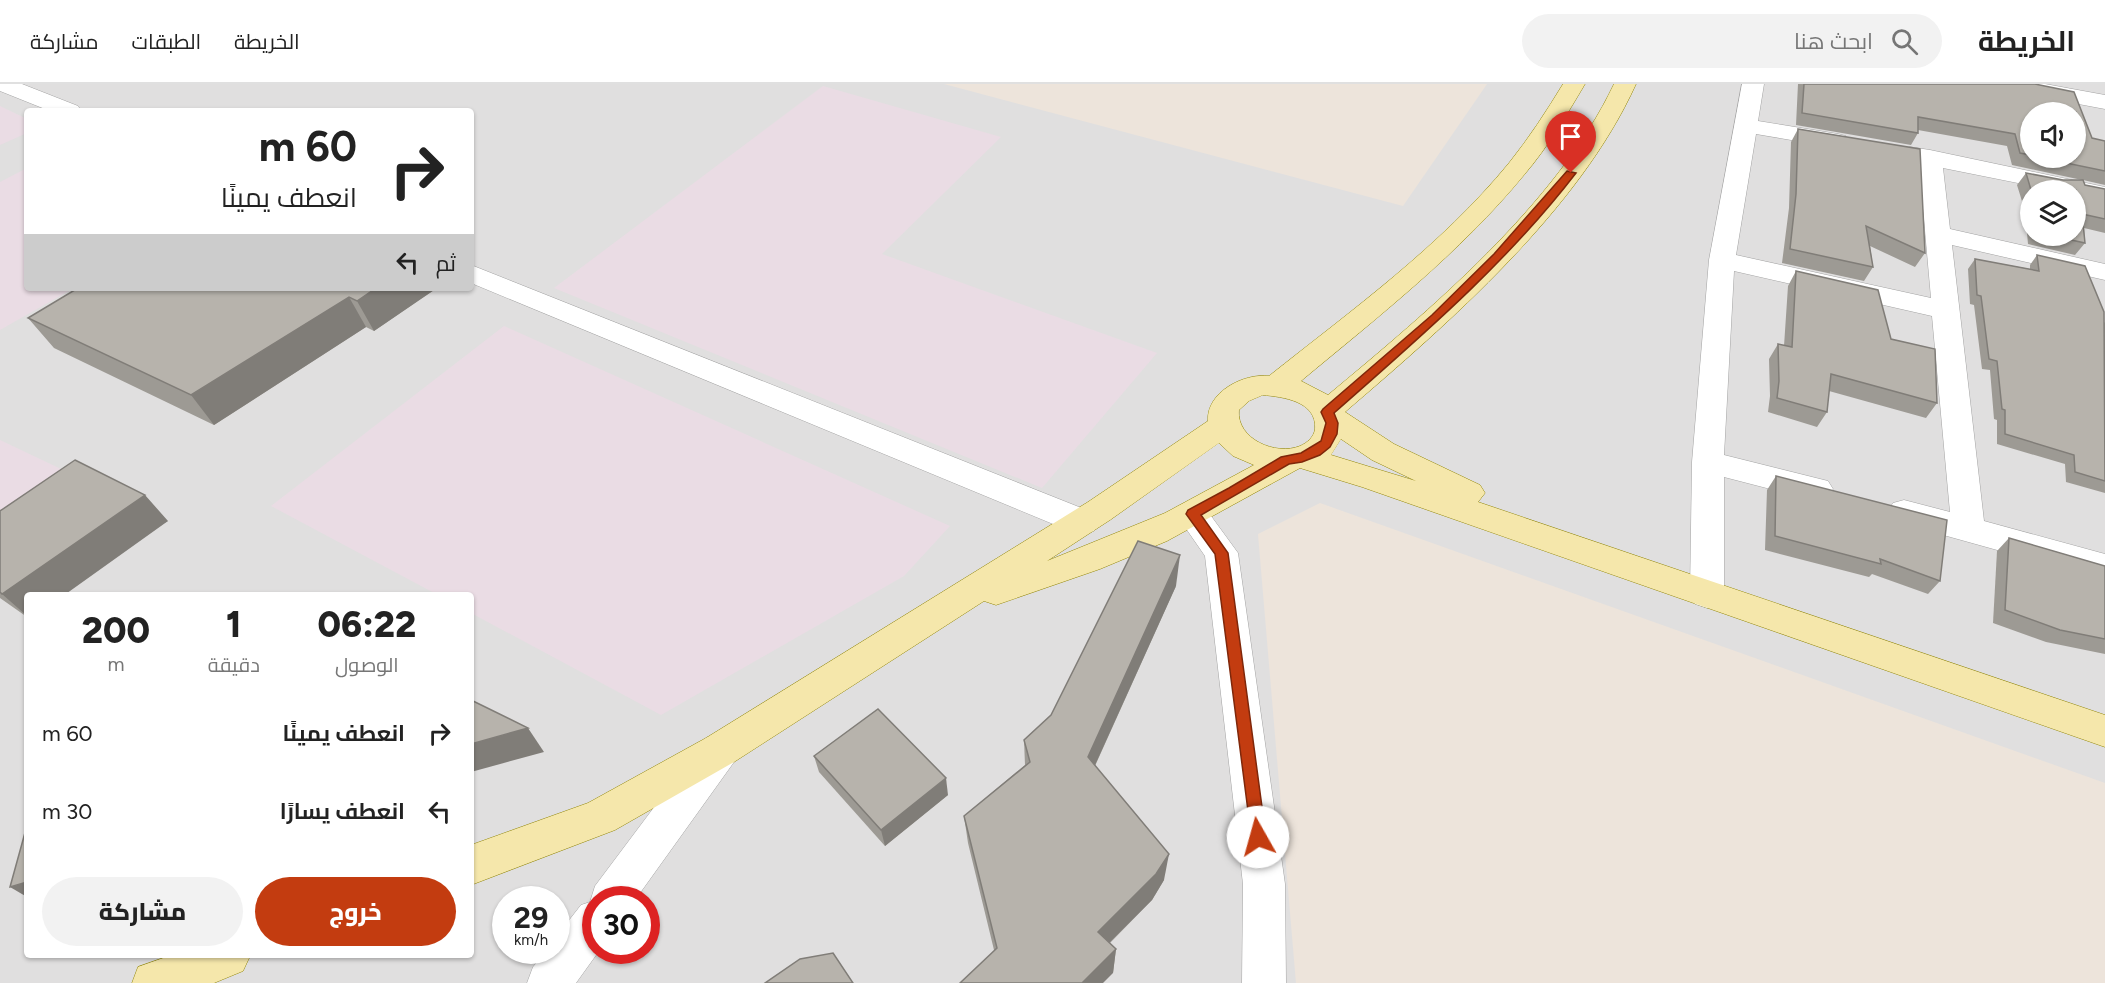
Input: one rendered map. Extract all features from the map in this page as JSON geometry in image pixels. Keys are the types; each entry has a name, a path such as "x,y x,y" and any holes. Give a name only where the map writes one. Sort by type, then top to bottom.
{"main road":[{"path":"1277,385 1410,275 1456,232 1523,160 1553,120 1574,84"},
{"path":"1328,414 1436,317 1498,256 1549,200 1590,148 1613,113 1625,84"},
{"path":"949,607 1112,551 1192,514 1294,459 1315,452 1325,444 1331,434 1332,423 1328,414 1319,402 1307,394 1277,385 1262,385 1236,395 1227,403 1223,414 1224,425 1230,436 1239,445 1261,456 1294,459 1372,478 2105,731"},
{"path":"1328,414 1383,452 1614,562"},
{"path":"474,864 601,817 720,750 1082,522 1224,425"},
{"path":"154,983 223,958"}],"street":[{"path":"3,84 63,108"},
{"path":"1707,594 1708,462 1722,260 1753,84"},
{"path":"2010,84 2105,102"},
{"path":"1746,126 1930,157 2105,194"},
{"path":"1930,157 1968,528"},
{"path":"1938,234 2105,272"},
{"path":"1722,260 1947,310"},
{"path":"474,274 1082,522"},
{"path":"1708,462 1844,496"},
{"path":"1877,505 2105,567"},
{"path":"1192,514 1221,553 1264,884 1264,983"},
{"path":"620,886 720,750"},
{"path":"549,983 582,939"}],"shaded area":[{"path":"0,84 2105,84 2105,983 0,983"},
{"path":"944,84 1487,84 1403,206"},
{"path":"823,86 1001,137 882,254 1157,353 1042,488 554,288"},
{"path":"0,106 24,118 24,134 0,145"},
{"path":"24,170 24,291 69,291 0,330 0,182"},
{"path":"504,326 950,526 904,576 661,715 474,615 474,592 432,592 271,506"},
{"path":"0,440 99,487 0,556"},
{"path":"1320,503 2105,783 2105,983 1296,983 1258,534"}],"building":[{"path":"1804,84 2035,84 2074,92 2078,102 2020,102 2020,153 2015,134 1918,117 1918,133 1802,113"},
{"path":"2086,123 2092,138 2105,141 2105,171 2086,167"},
{"path":"1798,129 1920,149 1925,253 1866,226 1873,267 1790,249 1796,194"},
{"path":"2026,173 2063,180 2028,180"},
{"path":"2086,185 2105,189 2105,219 2086,215"},
{"path":"2037,255 2085,266 2104,312 2105,481 2075,472 2074,455 2005,434 2005,410 2002,409 1997,361 1989,359 1981,296 1977,295 1975,259 2039,271"},
{"path":"1796,271 1878,290 1891,339 1935,349 1937,403 1831,374 1827,412 1777,398 1778,344 1792,347"},
{"path":"73,291 372,291 357,301 349,297 191,395 28,318"},
{"path":"75,460 145,495 2,594 0,592 0,511"},
{"path":"1776,476 1947,520 1940,581 1880,559 1881,564 1775,536"},
{"path":"2009,538 2105,566 2105,639 2060,630 2005,610"},
{"path":"1138,541 1180,555 1088,757 1169,854 1156,874 1098,932 1116,949 1082,983 960,983 997,948 964,816 1030,762 1024,740 1051,715"},
{"path":"474,701 528,728 474,743"},
{"path":"878,709 946,778 881,830 814,756"},
{"path":"24,836 24,883 10,887"},
{"path":"833,953 853,983 765,983 800,959"}],"route":[{"path":"1258,837 1221,553 1192,514 1234,492 1286,460 1302,458 1325,444 1331,434 1332,423 1327,412 1436,317 1498,256 1571,173"}]}
